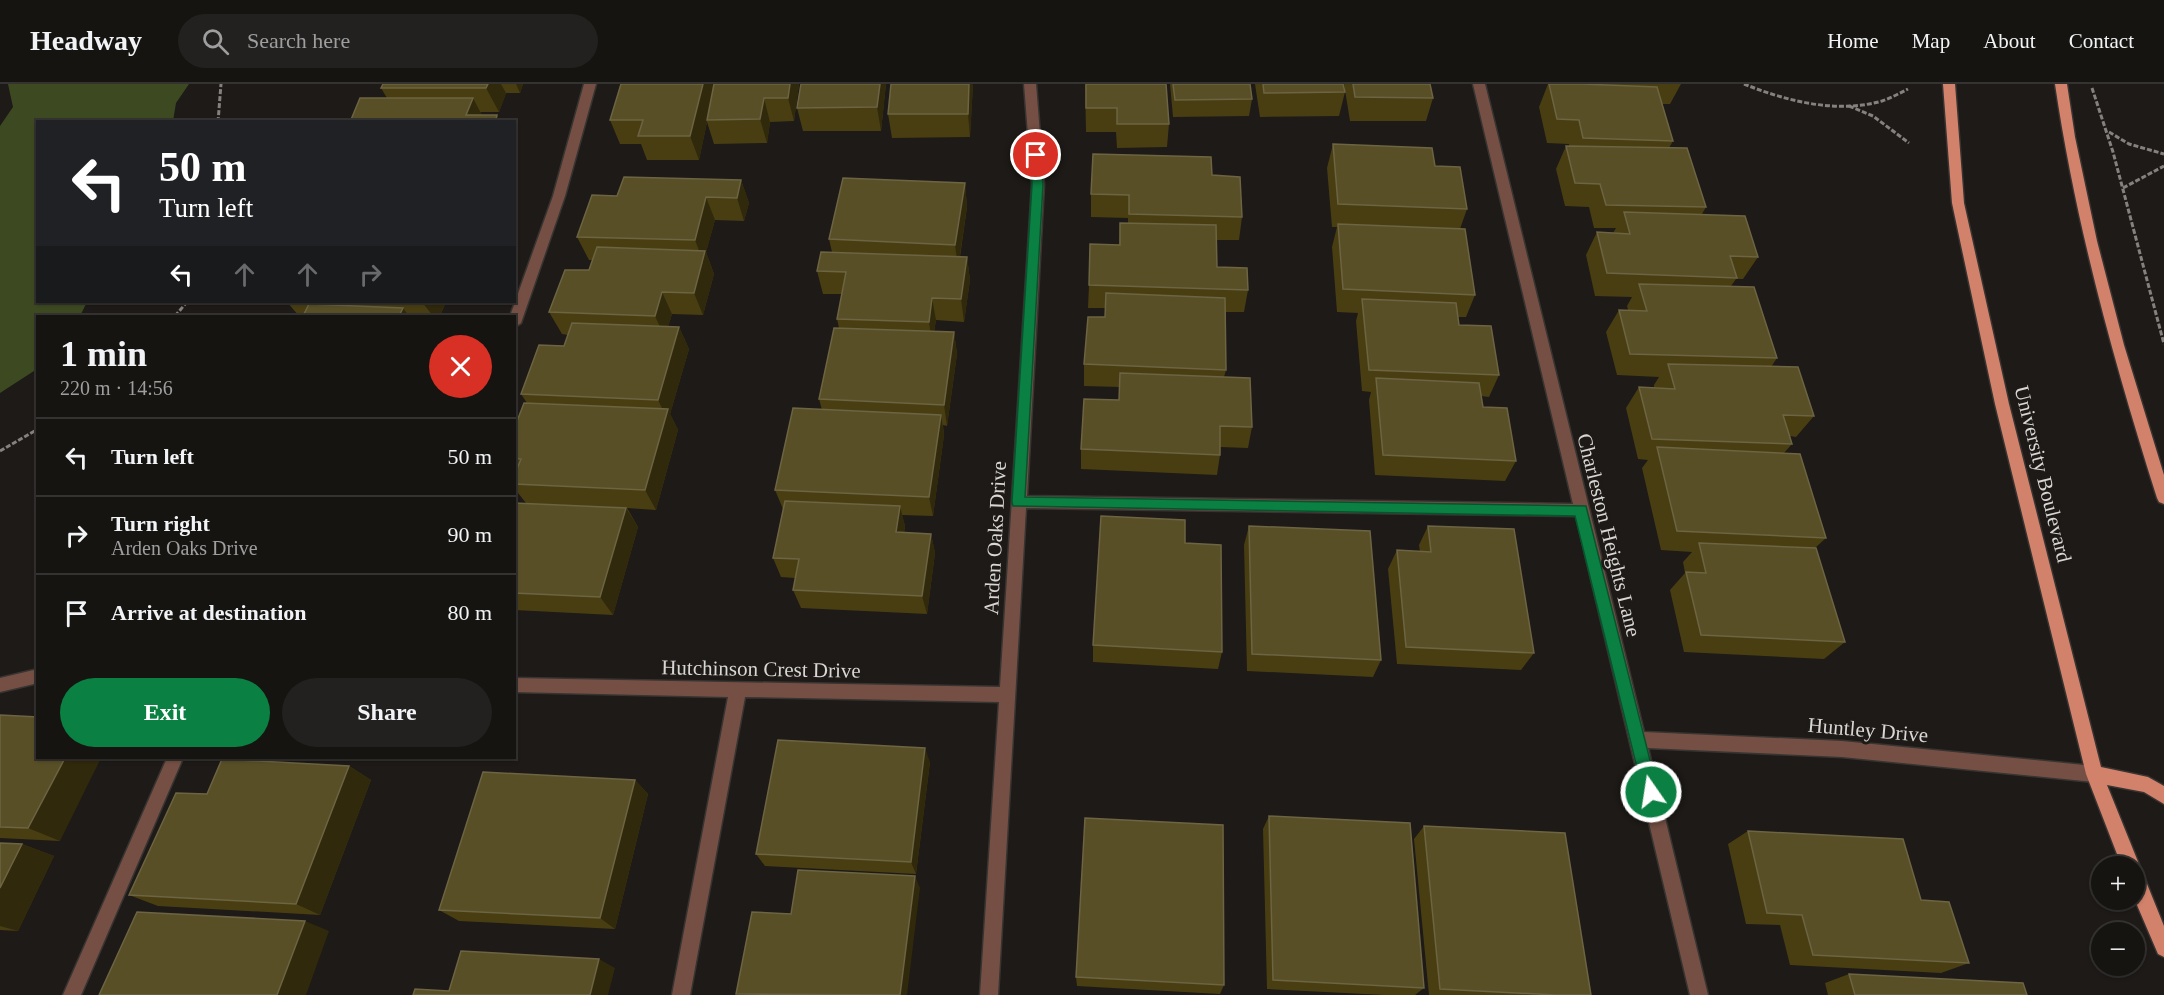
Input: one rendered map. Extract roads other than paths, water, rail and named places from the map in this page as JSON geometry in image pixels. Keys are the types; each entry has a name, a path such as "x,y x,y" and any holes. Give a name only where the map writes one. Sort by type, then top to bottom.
{"main road":[{"name":"University Boulevard","path":"1949,84 1958,203 2002,404 2094,774 2128,856"},
{"path":"2061,84 2094,253 2121,359 2164,498"},
{"path":"2094,774 2148,785 2164,796"},
{"path":"2145,901 2164,948"}],"street":[{"path":"516,317 566,176 590,84"},
{"name":"Arden Oaks Drive","path":"989,995 1038,185 1030,84"},
{"name":"Charleston Heights Lane","path":"1479,84 1699,995"},
{"path":"1018,502 1581,510"},
{"path":"0,685 36,676"},
{"name":"Hutchinson Crest Drive","path":"516,685 1007,695"},
{"path":"681,995 738,689"},
{"name":"Huntley Drive","path":"1638,740 1842,749 2094,774"},
{"path":"72,995 175,759"}]}
